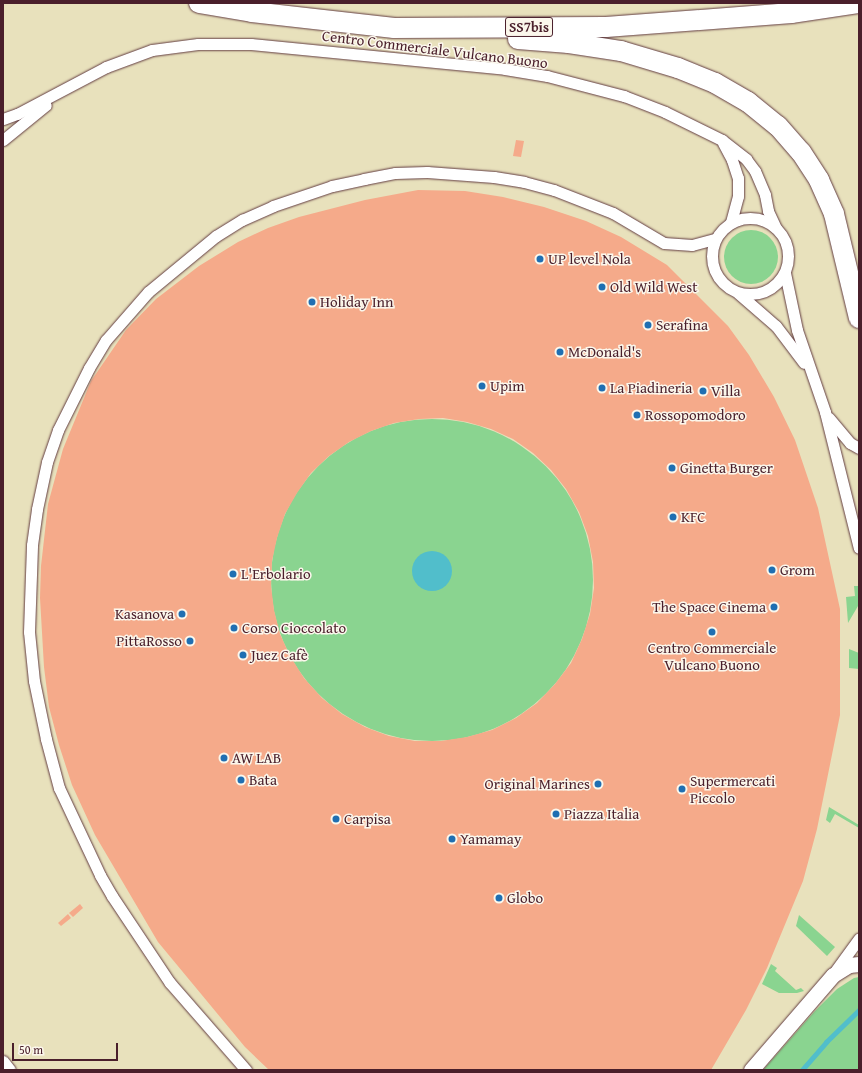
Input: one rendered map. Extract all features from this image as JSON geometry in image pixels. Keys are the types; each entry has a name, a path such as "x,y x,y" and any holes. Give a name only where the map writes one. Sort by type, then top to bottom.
{"highway":[{"name":"SS7bis","path":"199,3 252,12 394,28 606,27 791,13 858,3"},
{"path":"394,28 569,43 621,51 678,68 715,83 748,102 778,126 802,152 819,180 834,214 859,318"}],"street":[{"name":"Centro Commerciale Vulcano Buono","path":"61,92 106,67 152,50 198,44 251,44 465,65 547,76 586,85 631,99 671,115 722,140 746,159 755,171 761,183 768,211 776,228 784,237 788,249 788,261 785,273 797,330 810,372 825,412 857,535 859,548"},
{"path":"3,119 17,114 61,92"},
{"path":"3,140 61,92"},
{"path":"722,140 732,160 738,178 738,196 731,223"},
{"path":"246,1070 170,984 112,896 100,875 59,788 46,739 34,681 29,632 32,545 37,509 47,462 61,424 89,368 106,340 148,292 216,236 242,220 273,206 332,186 364,179 395,174 426,172 494,177 524,182 554,190 612,213 664,243 677,245 692,245 715,239 722,230 731,223 743,218 754,218 766,221 776,228"},
{"name":"Centro Commerciale Vulcano Buono","path":"715,239 712,252 713,265 718,277 726,286 738,293 776,326 792,345 810,372"},
{"path":"738,293 749,295 760,294 779,282 785,273"},
{"path":"825,412 833,425 850,443 859,448"},
{"path":"751,1070 832,975 859,938"},
{"path":"832,975 850,965 859,964"},
{"path":"3,1061 10,1070"}],"green space":[{"path":"746,230 756,230 766,234 774,242 778,252 778,262 774,272 766,280 756,284 746,284 736,280 728,272 724,262 724,252 728,242 736,234"},
{"path":"432,419 463,422 494,431 522,446 546,466 566,490 581,518 590,549 593,580 590,611 581,642 566,670 546,694 522,714 494,729 463,738 432,741 401,738 370,729 342,714 318,694 298,670 283,642 274,611 271,580 274,549 283,518 298,490 318,466 342,446 370,431 401,422"},
{"path":"854,586 858,586 858,606 848,623 846,597 855,596"},
{"path":"849,649 859,653 859,669 849,668"},
{"path":"829,807 859,825 859,828 835,814 830,823 826,820"},
{"path":"799,915 835,947 827,956 796,926"},
{"path":"771,964 777,968 775,971 796,990 801,988 804,991 797,993 779,993 762,984"},
{"path":"859,977 859,1070 763,1070 814,1012 837,989 854,978"}],"water":[{"path":"432,551 440,553 446,557 450,563 452,571 450,579 446,585 440,589 432,591 424,589 418,585 414,579 412,571 414,563 418,557 424,553"}],"building":[{"path":"516,140 524,141 521,157 513,156"},
{"name":"Centro Commerciale Vulcano Buono","path":"418,190 465,191 503,197 544,207 586,221 621,237 667,265 728,326 749,355 774,397 795,440 818,508 840,609 840,715 817,829 803,881 767,968 746,1010 711,1070 269,1070 245,1047 158,942 95,835 72,785 49,707 44,667 40,598 41,566 48,504 63,449 91,381 126,330 156,299 199,266 238,242 268,228 299,217 365,200","holes":["443,418 467,422 491,429 513,439 533,453 551,470 566,489 579,512 588,536 593,562 594,588 590,614 582,639 571,663 555,684 537,703 516,718 492,730 467,737 441,741 415,741 389,736 365,727 342,714 322,698 304,678 290,656 280,634 274,610 271,586 272,561 277,538 285,514 311,473 329,456 349,442 371,431 394,423 419,419"]},
{"path":"80,904 83,908 73,917 69,913"},
{"path":"68,914 71,918 61,926 58,923"}],"waterway":[{"path":"802,1070 826,1042 859,1010"}],"place":[{"name":"UP level Nola","path":"540,259"},
{"name":"Old Wild West","path":"602,287"},
{"name":"Holiday Inn","path":"312,302"},
{"name":"Serafina","path":"648,325"},
{"name":"McDonald's","path":"560,352"},
{"name":"Upim","path":"482,386"},
{"name":"La Piadineria","path":"602,388"},
{"name":"Villa","path":"703,391"},
{"name":"Rossopomodoro","path":"637,415"},
{"name":"Ginetta Burger","path":"672,468"},
{"name":"KFC","path":"673,517"},
{"name":"Grom","path":"772,570"},
{"name":"L'Erbolario","path":"233,574"},
{"name":"The Space Cinema","path":"774,607"},
{"name":"Kasanova","path":"182,614"},
{"name":"Corso Cioccolato","path":"234,628"},
{"name":"Centro Commerciale Vulcano Buono","path":"712,632"},
{"name":"PittaRosso","path":"190,641"},
{"name":"Juez Cafè","path":"243,655"},
{"name":"AW LAB","path":"224,758"},
{"name":"Bata","path":"241,780"},
{"name":"Original Marines","path":"598,784"},
{"name":"Supermercati Piccolo","path":"682,789"},
{"name":"Piazza Italia","path":"556,814"},
{"name":"Carpisa","path":"336,819"},
{"name":"Yamamay","path":"452,839"},
{"name":"Globo","path":"499,898"}]}
